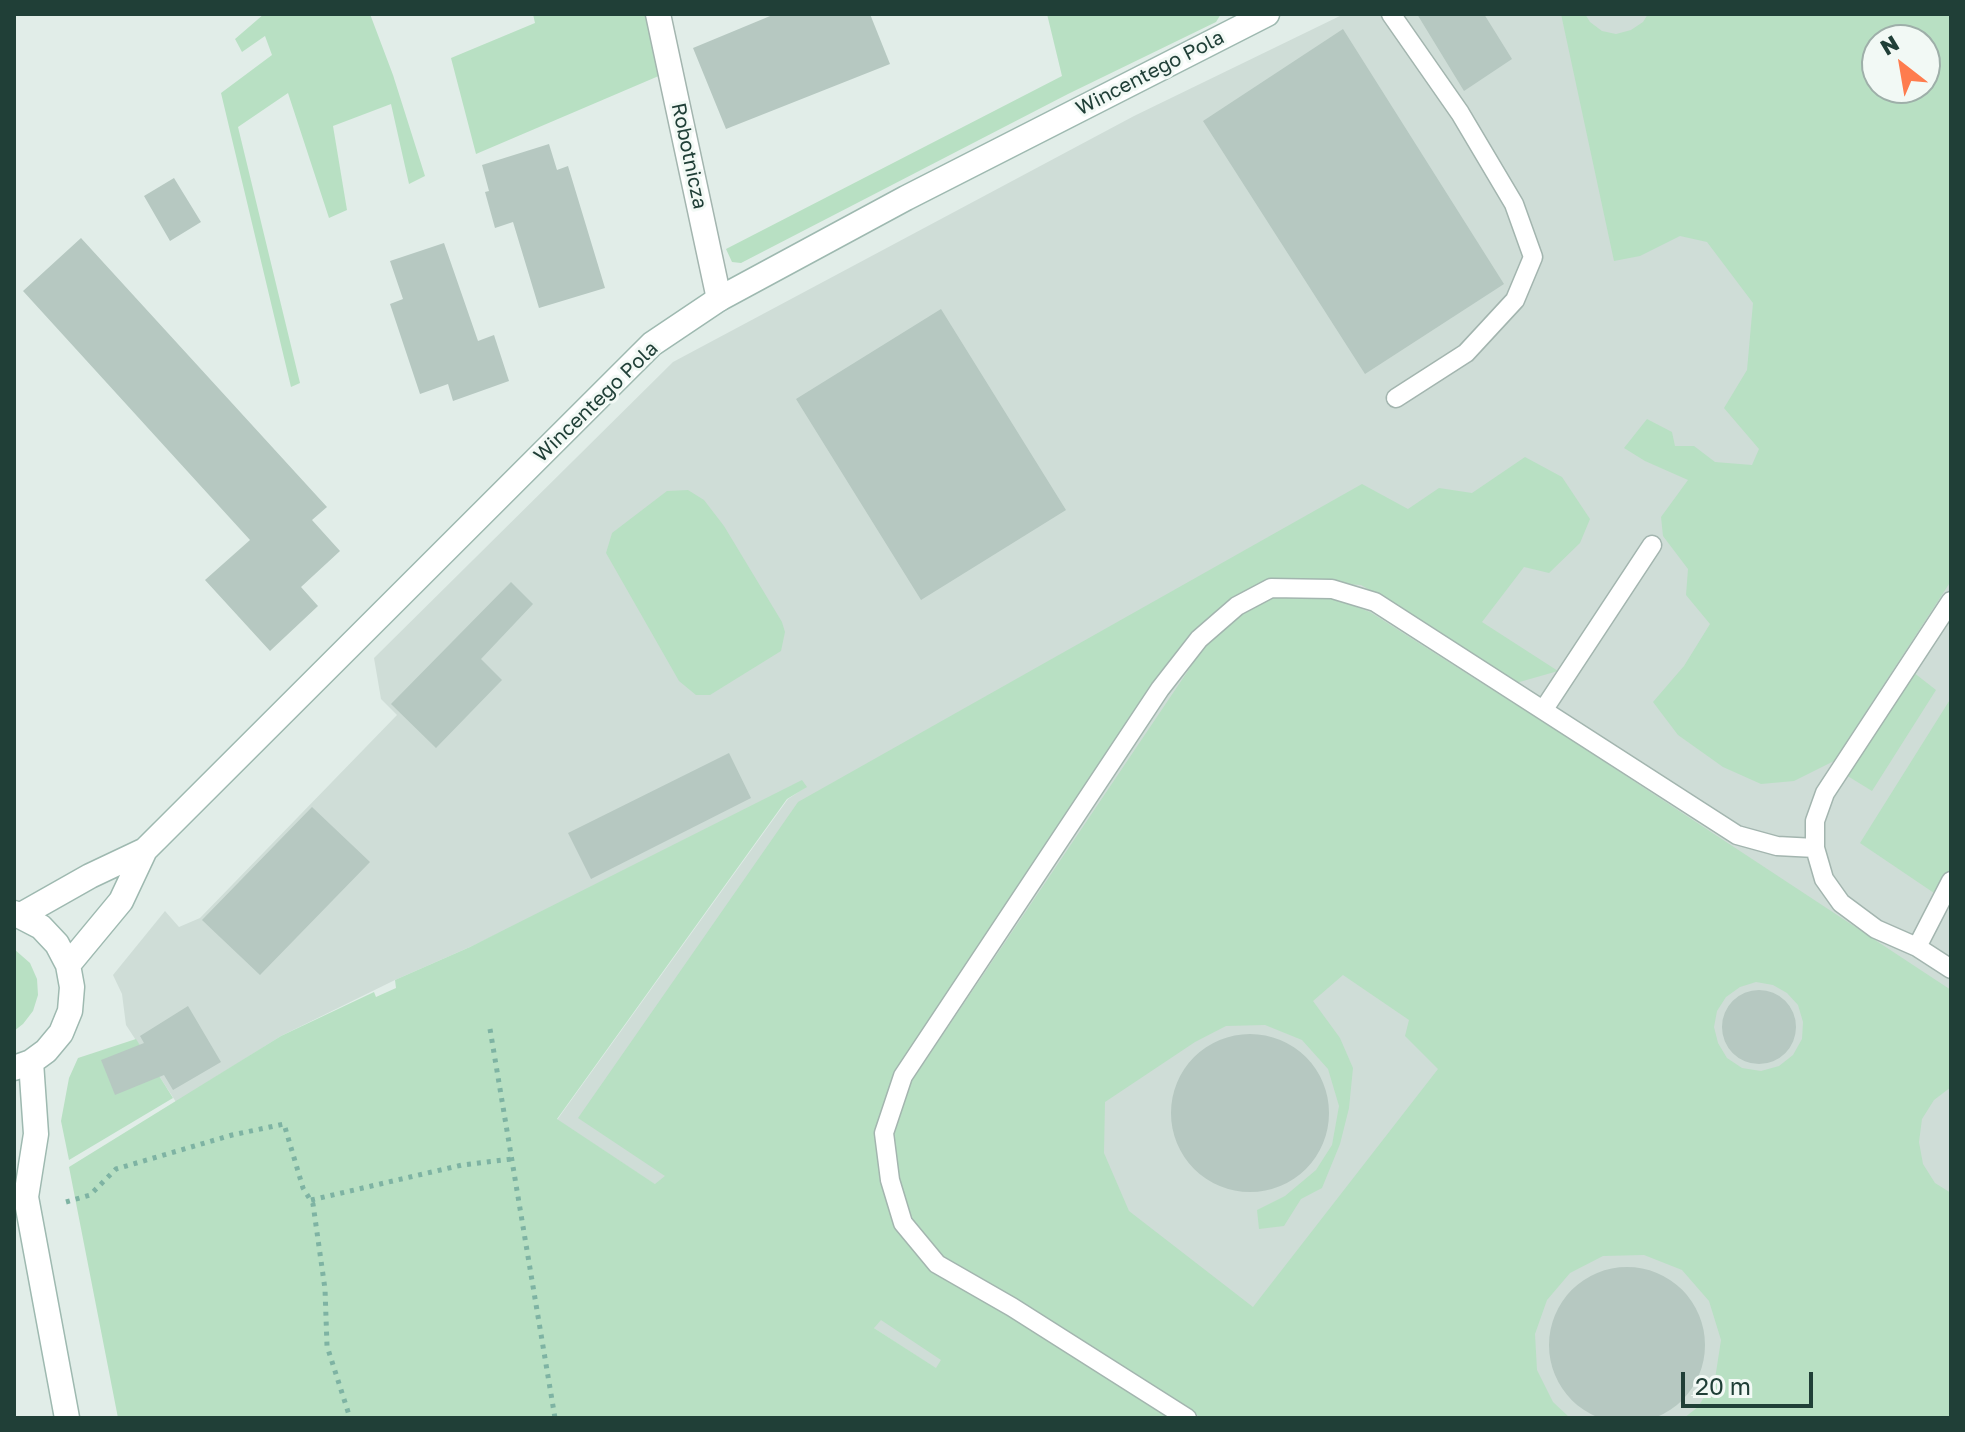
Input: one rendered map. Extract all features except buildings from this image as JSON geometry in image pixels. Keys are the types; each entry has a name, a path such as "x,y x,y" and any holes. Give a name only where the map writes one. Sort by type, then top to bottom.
{"street":[{"name":"Robotnicza","path":"658,14 719,299"},
{"name":"Wincentego Pola","path":"18,914 145,850 652,344 719,299 906,198 1267,14"},
{"name":"Wincentego Pola","path":"68,965 121,901 145,850"},
{"path":"18,914 41,927 57,944 68,965 72,987 70,1011 61,1033 46,1051 22,1065 36,1134 20,1186 67,1418"}],"lane":[{"path":"1391,14 1460,113 1514,204 1533,257 1515,300 1466,353 1396,398"},
{"path":"1544,709 1652,545"},
{"path":"1187,1418 1012,1307 937,1264 903,1223 890,1180 884,1133 903,1076 1160,689 1199,639 1237,606 1271,588 1332,589 1375,602 1737,835 1777,846 1815,848"},
{"path":"1951,601 1825,793 1815,821 1815,848 1824,879 1841,903 1876,929 1917,947 1951,969"},
{"path":"1917,947 1951,881"}],"path":[{"path":"490,1029 555,1418"},
{"path":"66,1202 90,1195 116,1169 284,1124 303,1188 311,1200 325,1289 327,1346 350,1418"},
{"path":"311,1200 462,1165 512,1159"}],"shaded area":[{"path":"1344,14 1951,14 1951,1418 1011,1418 557,1120 788,799 806,787 281,1036 176,1102 126,1025 122,994 113,975 165,911 179,927 200,918 397,715 381,699 374,658 673,362 1134,116"}],"green space":[{"path":"264,14 370,14 425,176 409,184 391,104 333,126 347,210 329,218 288,93 238,127 300,383 291,387 221,93 272,55 265,36 242,52 235,39"},
{"path":"533,14 648,14 661,75 476,154 451,58 535,23"},
{"path":"1047,14 1221,14 1216,22 1068,94 741,263 732,262 726,249 1062,76"},
{"path":"1561,14 1585,14 1602,31 1616,34 1631,30 1648,14 1951,14 1951,581 1834,761 1794,781 1761,784 1723,767 1678,735 1653,702 1684,666 1710,624 1686,595 1688,569 1663,536 1661,517 1688,480 1624,448 1647,419 1672,432 1675,446 1694,446 1715,462 1752,465 1759,449 1724,408 1747,370 1753,303 1707,242 1680,236 1640,256 1614,261"},
{"path":"1525,457 1562,477 1590,519 1580,543 1549,573 1524,567 1482,622 1558,671 1516,683 1434,628 1361,585 1274,580 1232,598 1191,633 1155,683 896,1075 879,1134 899,1227 1008,1313 1172,1418 118,1418 69,1167 281,1036 374,992 376,997 396,988 395,980 470,947 802,780 807,787 787,799 557,1119 655,1184 665,1176 578,1118 798,802 1362,484 1408,509 1439,488 1472,493","holes":["881,1320 941,1360 936,1368 874,1328"]},
{"path":"688,490 704,500 724,526 785,632 781,651 710,695 696,695 679,681 606,553 612,533 667,491"},
{"path":"1273,596 1332,598 1370,612 1576,743 1951,990 1951,1087 1934,1100 1922,1119 1919,1142 1923,1164 1935,1183 1951,1193 1951,1418 1684,1418 1698,1407 1715,1379 1721,1340 1709,1301 1682,1270 1644,1255 1603,1256 1570,1273 1547,1300 1535,1334 1537,1370 1553,1402 1570,1418 1202,1418 943,1258 911,1218 898,1179 893,1132 911,1082 1206,644 1241,612","holes":["1343,975 1409,1020 1405,1036 1438,1069 1253,1307 1129,1211 1104,1153 1105,1102 1195,1042 1226,1026 1265,1025 1302,1040 1328,1069 1339,1106 1332,1145 1316,1170 1285,1196 1257,1210 1259,1229 1284,1226 1301,1199 1322,1188 1340,1144 1349,1108 1353,1068 1340,1038 1313,1001","1756,982 1773,985 1787,993 1798,1005 1803,1022 1802,1039 1793,1055 1779,1066 1761,1071 1742,1068 1727,1058 1718,1043 1714,1027 1717,1011 1726,997 1740,987"]},
{"path":"1913,672 1936,690 1872,791 1846,775"},
{"path":"1951,698 1951,866 1937,895 1860,843"},
{"path":"14,949 30,963 37,979 38,995 33,1011 14,1031"},
{"path":"136,1039 173,1098 69,1160 61,1121 69,1078 78,1058"}]}
